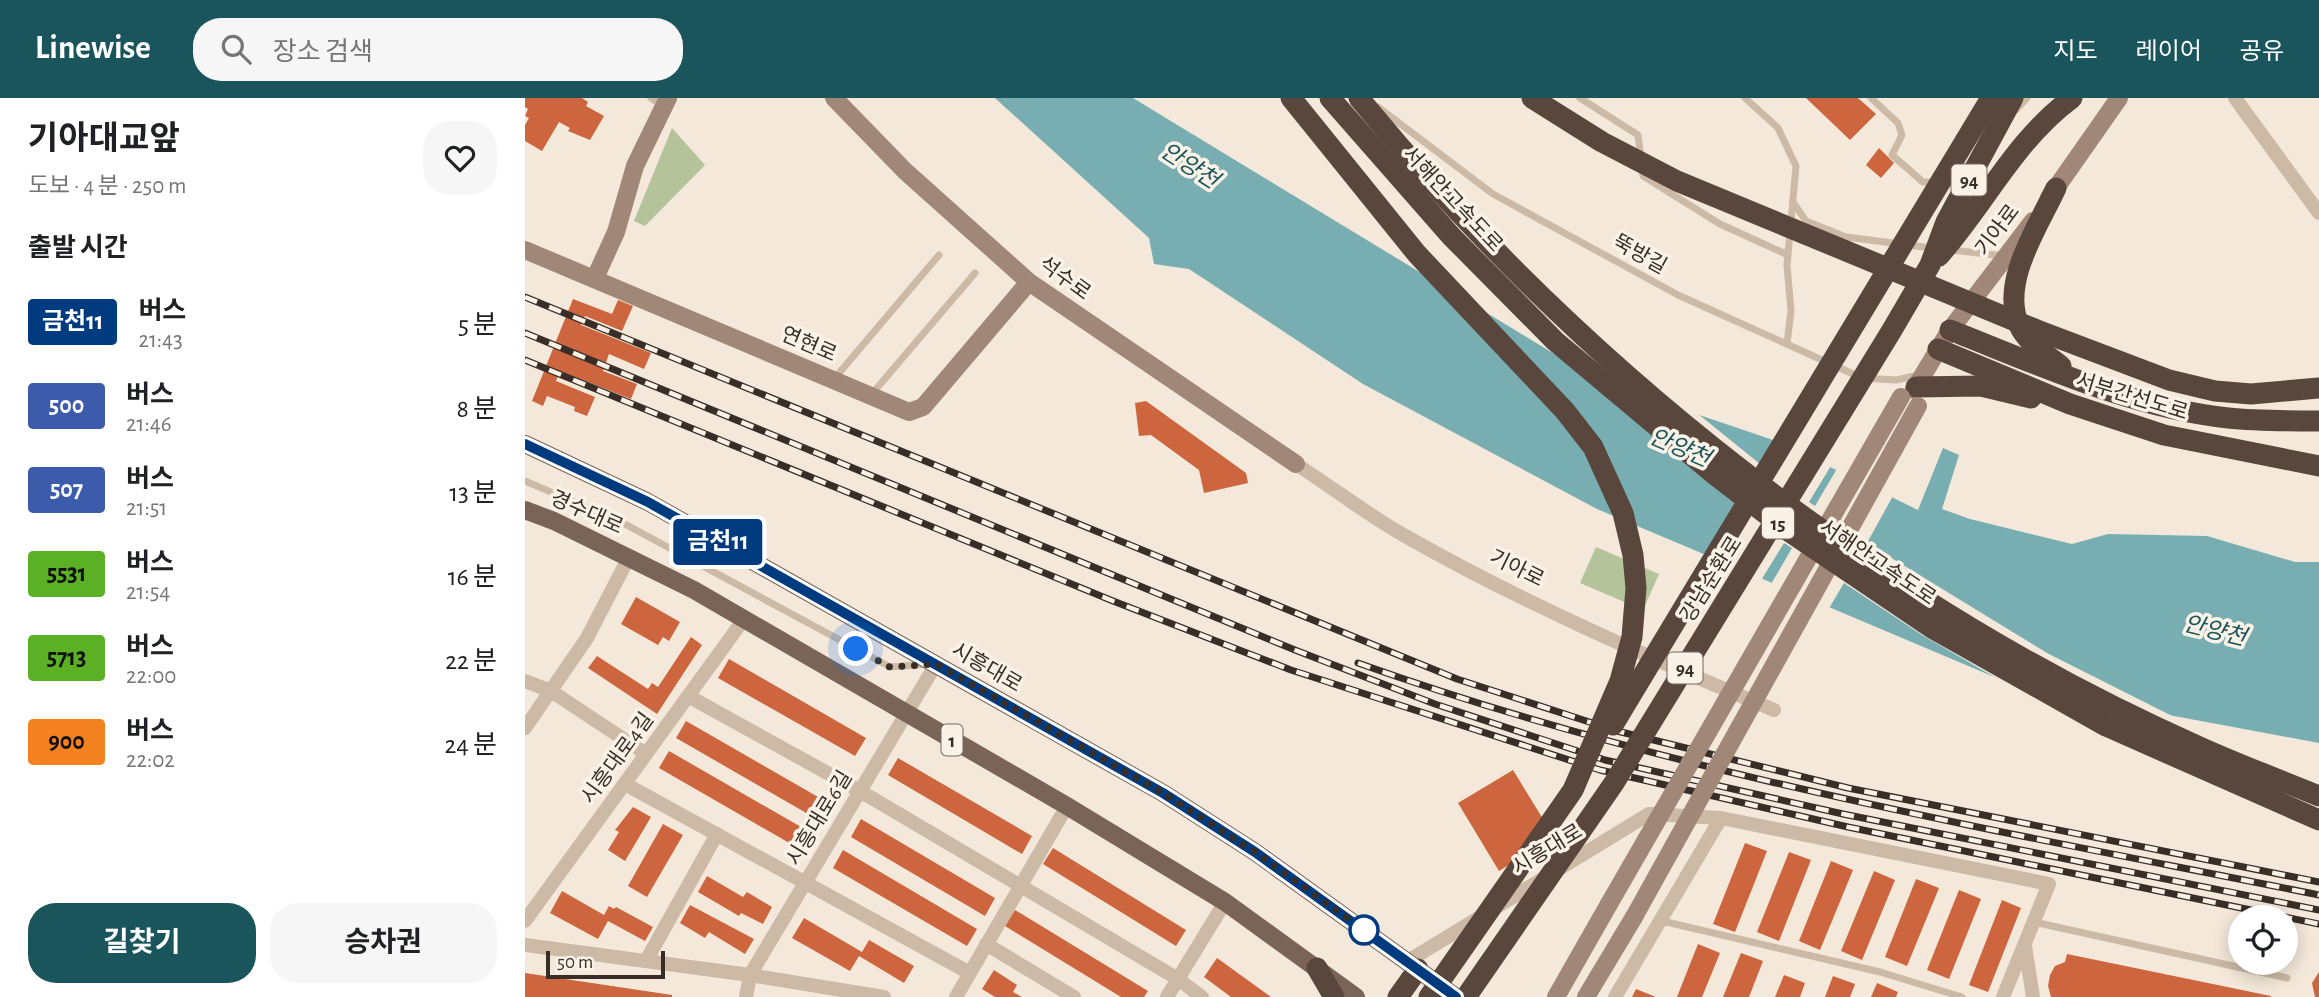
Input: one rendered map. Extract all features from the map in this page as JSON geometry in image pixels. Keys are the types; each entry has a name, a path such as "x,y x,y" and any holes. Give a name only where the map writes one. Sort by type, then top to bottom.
{"highway":[{"path":"1291,98 1417,254 1565,411 1593,447 1623,513 1634,566 1632,637 1620,681 1573,790 1448,996"},
{"name":"서해안고속도로","path":"1330,98 1451,236 1555,341 1705,467 1787,530 1932,628 2106,726 2319,820"},
{"name":"서해안고속도로","path":"1359,98 1473,228 1570,327 1731,462 1941,608 2028,660 2201,748 2319,796"},
{"path":"1532,98 1602,142 1677,181 2037,330 2169,380 2215,391 2251,394 2319,388"},
{"name":"강남순환로","path":"1573,790 1991,98"},
{"name":"강남순환로","path":"1448,996 1614,783 1930,265 1946,222 2013,98"},
{"path":"1930,265 1963,229 2018,149 2072,98"},
{"path":"2056,188 2012,291 2019,326 2040,350 2083,382"},
{"name":"서부간선도로","path":"1950,330 2083,382 2171,407 2227,418 2319,421"},
{"name":"서부간선도로","path":"1938,349 2070,404 2164,435 2319,466"},
{"path":"1915,391 1980,386 2008,394 2070,404"},
{"path":"1398,997 1413,965"},
{"path":"1317,968 1334,997"}],"main road":[{"name":"석수로","path":"834,98 905,171 1029,282 1296,464"},
{"name":"기아로","path":"1586,997 1634,917 1938,349 2119,98"},
{"path":"595,278 616,232 635,166 660,101"},
{"name":"연현로","path":"525,250 595,278 628,298 909,412 923,407 1029,282"},
{"name":"기아로","path":"1556,997 1915,391"},
{"name":"시흥대로","path":"525,444 648,502 1163,793 1255,852 1413,965 1448,996"},
{"name":"경수대로","path":"525,510 629,557"},
{"name":"1","path":"629,557 1067,806 1225,902 1356,997"}],"street":[{"path":"2235,98 2319,213"},
{"name":"기아로","path":"1296,464 1405,536 1462,566 1645,655 1775,710"},
{"path":"525,728 587,638 629,557"},
{"name":"시흥대로4길","path":"525,921 744,620"},
{"name":"시흥대로6길","path":"746,997 750,975 936,664"},
{"path":"525,681 551,691 646,754"},
{"path":"688,696 860,791 1178,979 1202,997"},
{"path":"625,784 968,972"},
{"path":"956,997 968,972 1067,806"},
{"name":"시흥대로","path":"1413,965 1649,814 1721,818 2049,884 2033,922"},
{"path":"1615,997 1721,818"},
{"path":"646,961 717,834"},
{"path":"1167,997 1225,902"},
{"path":"2003,997 2033,922"},
{"path":"986,944 1075,997"},
{"path":"2025,944 2033,997"},
{"path":"525,945 750,975 884,997"}],"lane":[{"name":"뚝방길","path":"1366,98 1493,194 1678,295 1862,378 1896,380 1915,391"},
{"path":"1580,98 1638,135 1643,176 1720,224 1788,255"},
{"path":"1745,98 1778,128 1795,166 1788,255 1791,311 1787,344"},
{"path":"1871,98 1898,123 1902,135 1892,155 1923,182 1938,181 1956,173"},
{"path":"1965,163 2028,98"},
{"path":"1792,202 1806,221 1846,237 2006,257"},
{"path":"833,379 939,255"},
{"path":"870,395 975,273"},
{"path":"525,481 623,523 890,667 936,664"},
{"path":"1661,921 1880,972 1962,997"},
{"path":"2033,922 2287,978"}],"green space":[{"path":"672,128 705,165 645,226 634,221"},
{"path":"1596,547 1659,574 1643,610 1580,583"}],"water":[{"name":"안양천","path":"995,98 1133,98 1599,381 1779,442 1918,510 1943,448 1959,455 1942,509 1970,519 2072,544 2108,534 2207,536 2295,562 2319,562 2319,743 2018,687 1597,509 1363,384 1189,269 1154,264 1149,238"}],"pier":[{"path":"1601,377 1692,409 1760,464 1781,439 1832,464 1809,502 1815,506 1838,467 1894,494 1867,543 2047,653 2188,724 2128,713 2061,683 2017,690 1922,635 1844,583 1828,610 1770,586 1792,548 1784,543 1760,582 1705,558 1737,505"}],"building":[{"path":"525,98 582,98 588,102 586,106 604,116 590,140 568,131 570,128 559,122 542,151 525,141 525,125 529,118 525,116 528,109 525,107"},
{"path":"1806,98 1858,98 1876,114 1850,140"},
{"path":"1879,148 1894,163 1881,178 1866,165"},
{"path":"573,299 612,314 618,300 633,306 622,331 585,316 581,325 651,353 644,369 609,354 603,371 637,384 631,399 560,371 556,381 595,397 587,416 574,411 575,407 547,396 543,406 532,401"},
{"path":"1146,401 1246,473 1248,483 1204,493 1199,470 1151,435 1139,436 1135,403"},
{"path":"636,597 680,622 669,641 663,637 658,645 621,624"},
{"path":"691,637 702,645 657,714 588,668 597,656 648,689 652,683 658,687"},
{"path":"729,659 866,738 855,756 718,678"},
{"path":"686,721 832,805 822,822 676,738"},
{"path":"669,751 815,835 805,852 659,768"},
{"path":"898,758 1032,836 1022,854 888,775"},
{"path":"1513,770 1554,837 1499,871 1458,803"},
{"path":"633,807 651,817 625,861 608,850 619,832 615,830"},
{"path":"861,819 995,898 985,916 851,837"},
{"path":"663,824 683,835 647,897 628,886"},
{"path":"1745,843 1767,851 1735,932 1713,924"},
{"path":"1053,848 1186,930 1176,946 1043,864"},
{"path":"843,850 977,929 967,946 833,868"},
{"path":"1789,852 1811,860 1779,941 1757,932"},
{"path":"1831,861 1853,870 1820,950 1799,941"},
{"path":"1874,871 1895,880 1862,960 1841,951"},
{"path":"707,876 743,897 747,892 772,907 763,924 741,913 739,916 698,892"},
{"path":"1916,879 1939,888 1907,966 1885,957"},
{"path":"1959,890 1981,899 1949,979 1927,970"},
{"path":"562,891 604,915 609,906 614,909 616,907 653,927 645,941 608,921 598,939 550,913"},
{"path":"2002,900 2021,908 1988,992 1969,985"},
{"path":"690,905 754,939 745,954 709,932 705,938 680,923"},
{"path":"1015,910 1148,991 1144,997 1121,997 1005,926"},
{"path":"804,918 862,952 869,940 914,966 904,983 859,956 850,971 792,938"},
{"path":"1698,944 1720,953 1702,997 1677,997"},
{"path":"1741,953 1763,961 1749,997 1723,997"},
{"path":"2067,954 2271,997 2051,997 2048,986 2050,975 2055,966 2065,962"},
{"path":"1217,958 1271,997 1231,997 1204,977"},
{"path":"994,970 1017,985 1013,992 1022,997 995,997 982,989"},
{"path":"2319,972 2319,997 2315,997 2312,983"},
{"path":"525,973 672,995 672,997 525,997"},
{"path":"1784,975 1805,983 1800,997 1775,997"},
{"path":"1833,976 1855,984 1850,997 1825,997"},
{"path":"1877,983 1898,992 1896,997 1871,997"},
{"path":"1636,989 1656,997 1632,997"}],"railway":[{"path":"525,297 1457,679 1617,731 1848,788 2319,882"},
{"path":"525,333 1295,650 1435,704 1605,760 1843,814 2319,910"},
{"path":"525,360 1113,601 1291,670 1600,770 1848,827 2319,924"},
{"path":"1358,663 1475,702 1714,768 1955,822 2319,895"}],"bus line":[{"name":"금천11","path":"525,444 648,502 1163,793 1255,852 1456,997"}],"route":[{"path":"856,649 890,667 936,664 1163,793 1255,852 1364,930"}]}
